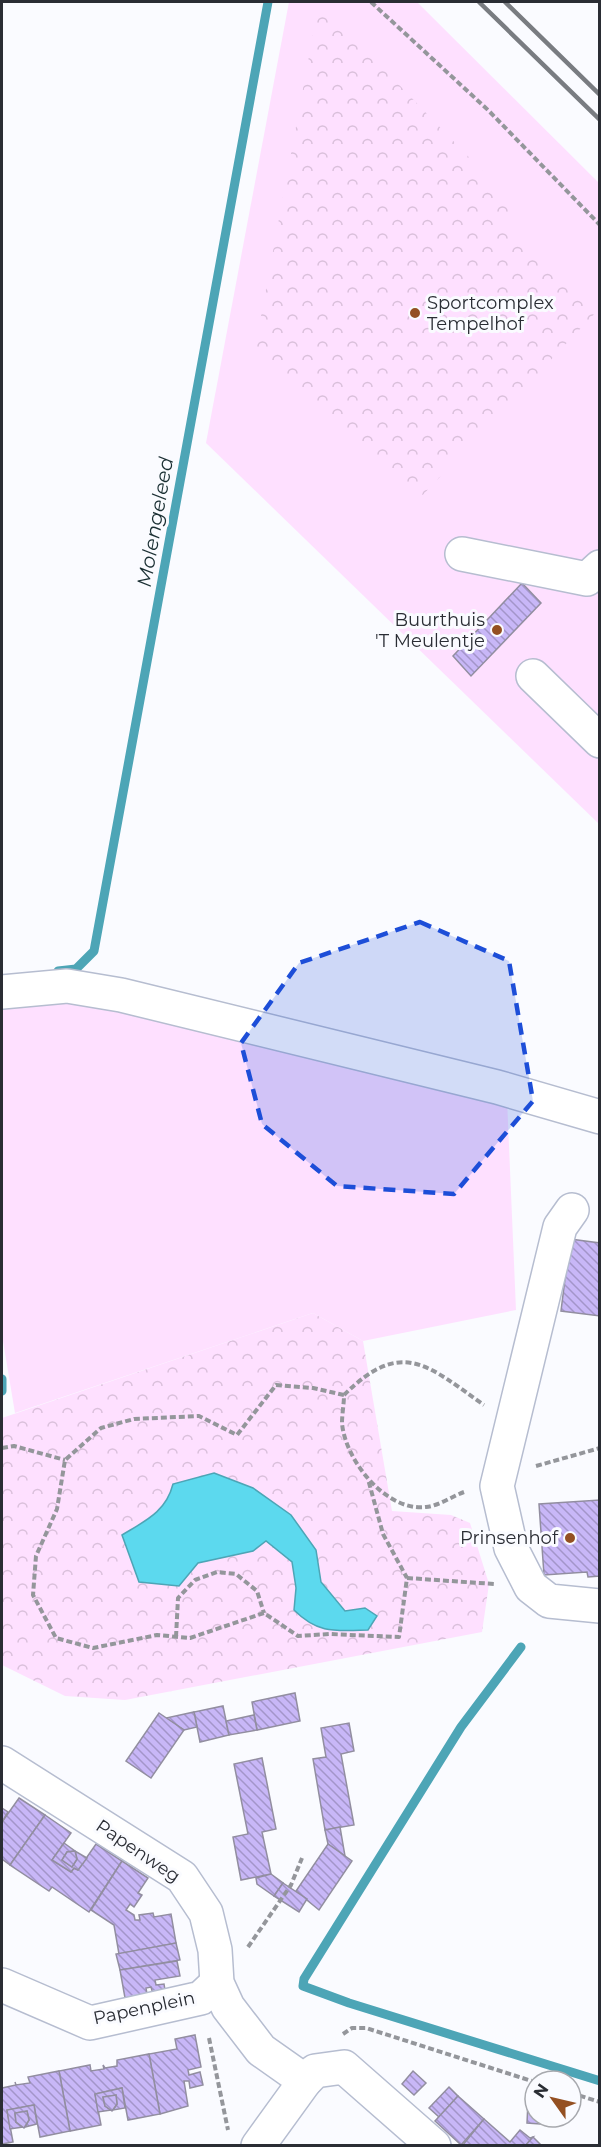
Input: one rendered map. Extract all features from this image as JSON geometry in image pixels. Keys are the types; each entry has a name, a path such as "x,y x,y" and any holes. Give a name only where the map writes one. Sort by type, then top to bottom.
{"street":[{"path":"462,554 587,579 600,567"},
{"path":"533,676 600,741"},
{"path":"2,992 67,986 121,995 498,1087 600,1117"},
{"path":"572,1210 560,1227 497,1486 511,1548 531,1587 549,1601 600,1606"},
{"name":"Papenweg","path":"2,1763 182,1877 206,1913 215,1950 209,1991 228,2007 261,2050 326,2072"},
{"name":"Papenplein","path":"2,1985 90,2023 209,1991"},
{"path":"244,2140 326,2072 434,2145"}],"path":[{"path":"371,2 489,110 600,225"},
{"path":"511,1425 448,1380 417,1362 388,1364 361,1379 344,1395 342,1424 353,1457 368,1479 399,1504 426,1507 499,1478 600,1448"},
{"path":"264,1613 190,1638 157,1635 93,1648 56,1638 33,1595 36,1556 57,1509 65,1460 101,1428 134,1419 199,1416 237,1435 276,1385 313,1388 344,1395"},
{"path":"2,1448 14,1446 65,1460"},
{"path":"176,1637 178,1598 195,1580 217,1572 236,1574 257,1592 264,1613 298,1636 329,1634 399,1637 407,1578 383,1534 368,1479"},
{"path":"407,1578 531,1587"},
{"path":"244,2140 209,1991 243,1954 291,1885 302,1858"},
{"path":"326,2072 338,2038 352,2028 366,2028 523,2078"},
{"path":"583,2097 600,2103"}],"highlighted area":[{"path":"420,922 509,961 533,1101 454,1194 337,1186 262,1124 241,1043 299,963"}],"green space":[{"name":"Sportcomplex Tempelhof","path":"289,2 417,2 599,183 599,824 206,443"},
{"path":"319,2 516,206 507,221 599,309 418,500 254,354"},
{"path":"65,996 507,1099 516,1310 363,1341 313,1313 15,1413 2,1335 2,1010"},
{"path":"313,1313 363,1341 392,1511 451,1515 470,1523 489,1584 482,1632 125,1700 65,1696 2,1665 2,1418"}],"water":[{"path":"214,1473 253,1488 291,1515 316,1550 321,1582 345,1611 365,1608 377,1616 368,1630 328,1629 303,1618 294,1610 296,1588 292,1562 266,1541 253,1551 198,1563 179,1586 139,1582 122,1535 160,1509 170,1494 173,1484"}],"building":[{"name":"Buurthuis 'T Meulentje","path":"522,583 541,603 471,676 453,656"},
{"path":"570,1239 600,1243 600,1316 561,1311"},
{"name":"Prinsenhof","path":"600,1500 600,1576 588,1577 587,1572 544,1575 539,1504"},
{"path":"295,1693 300,1721 257,1730 252,1702"},
{"path":"223,1706 229,1735 200,1742 194,1712"},
{"path":"194,1712 197,1727 184,1730 166,1718"},
{"path":"159,1713 184,1730 151,1778 126,1761"},
{"path":"254,1715 257,1730 229,1735 226,1721"},
{"path":"349,1723 354,1751 341,1754 354,1825 325,1830 313,1759 326,1757 321,1728"},
{"path":"262,1758 276,1829 262,1832 271,1874 241,1880 233,1837 248,1834 234,1764"},
{"path":"19,1798 45,1815 10,1865 2,1859 2,1822"},
{"path":"2,1808 8,1812 2,1822"},
{"path":"45,1815 71,1833 52,1860 71,1872 74,1868 78,1870 96,1844 122,1861 89,1912 52,1887 49,1891 10,1865"},
{"path":"340,1827 345,1856 328,1844 325,1830"},
{"path":"64,1843 87,1858 78,1870 74,1868 71,1872 52,1860","holes":["75,1851 77,1859 72,1867 62,1860 67,1852"]},
{"path":"328,1844 352,1861 319,1910 296,1891"},
{"path":"75,1851 77,1859 72,1867 62,1860 67,1852"},
{"path":"122,1861 148,1878 138,1893 142,1895 134,1907 130,1904 126,1910 134,1915 135,1920 140,1920 139,1915 153,1913 154,1917 171,1914 176,1943 119,1954 114,1925 91,1910"},
{"path":"271,1874 283,1883 274,1896 257,1884 256,1878"},
{"path":"283,1883 307,1899 299,1912 274,1896"},
{"path":"176,1943 180,1960 120,1970 116,1954"},
{"path":"177,1961 180,1976 155,1980 156,1985 164,1984 166,1996 154,1998 151,1987 146,1988 147,1994 125,1998 120,1970"},
{"path":"195,2035 201,2067 188,2070 189,2075 200,2072 203,2085 190,2088 189,2081 184,2081 188,2106 160,2114 149,2054 177,2049 175,2039"},
{"path":"149,2054 160,2114 128,2120 122,2088 95,2094 101,2125 70,2131 59,2071 90,2065 91,2071 104,2069 103,2065 105,2068 117,2066 117,2060"},
{"path":"59,2071 70,2131 40,2137 34,2105 7,2110 13,2142 2,2144 2,2088 30,2083 28,2077"},
{"path":"413,2071 426,2083 414,2095 402,2084"},
{"path":"449,2087 458,2096 439,2117 429,2108"},
{"path":"122,2088 125,2108 113,2110 117,2104 116,2095 103,2097 105,2106 111,2110 98,2112 95,2094"},
{"path":"116,2095 117,2104 112,2111 105,2106 103,2097"},
{"path":"458,2096 484,2119 461,2145 435,2121"},
{"path":"34,2105 37,2124 25,2127 29,2120 27,2111 15,2113 16,2122 23,2127 10,2129 7,2110"},
{"path":"27,2111 29,2120 24,2128 16,2122 15,2113"},
{"path":"484,2119 510,2142 520,2130 530,2138 533,2137 525,2146 462,2146"},
{"path":"533,2137 542,2146 525,2146"}],"waterway":[{"name":"Molengeleed","path":"58,971 76,969 94,951 268,2"},
{"name":"Molengeleed","path":"2,1379 2,1391"},
{"path":"521,1647 461,1727 304,1979 303,1986 349,2003 600,2081"}],"railway":[{"path":"479,2 600,120"},
{"path":"505,2 600,95"}],"place":[{"name":"Sportcomplex Tempelhof","path":"415,313"},
{"name":"Buurthuis 'T Meulentje","path":"497,630"},
{"name":"Prinsenhof","path":"570,1538"}]}
